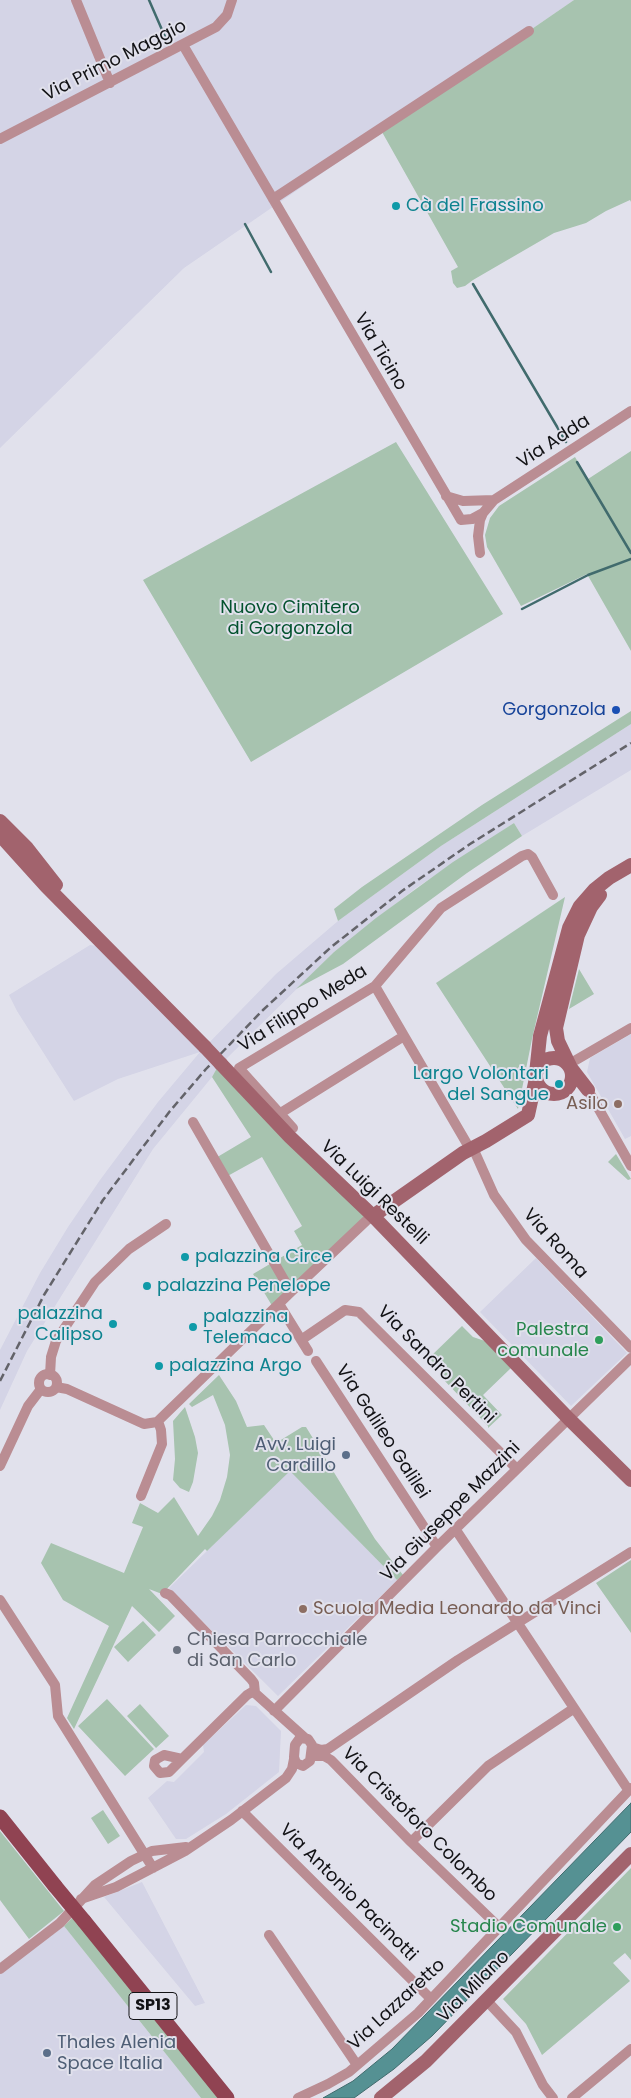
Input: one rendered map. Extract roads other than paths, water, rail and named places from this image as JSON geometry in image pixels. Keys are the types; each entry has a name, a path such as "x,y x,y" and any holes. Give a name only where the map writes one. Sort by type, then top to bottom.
{"main road":[{"name":"SP13","path":"0,1817 225,2095"}],"street":[{"path":"76,0 110,83"},
{"name":"Via Primo Maggio","path":"0,139 183,45 218,25 227,15 232,0"},
{"path":"273,199 529,31"},
{"name":"Via Ticino","path":"183,45 461,520"},
{"name":"Via Adda","path":"483,513 494,500 631,411"},
{"name":"Via Adda","path":"446,496 473,502 494,500"},
{"path":"461,520 467,508 473,502"},
{"path":"461,520 472,519 483,513"},
{"path":"480,553 478,530 483,513"},
{"name":"Via Luigi Restelli","path":"0,821 27,848 91,932"},
{"name":"Via Luigi Restelli","path":"0,835 46,886 205,1047 290,1137 373,1216 569,1419 631,1480"},
{"name":"Via Filippo Meda","path":"279,1114 239,1068 375,986 441,908 522,856 528,854 532,856 553,896"},
{"path":"56,1387 68,1390 144,1424 158,1422 366,1221 471,1148 524,1119 529,1114 536,1075 537,1055 567,934 574,917 584,900 598,886 631,865"},
{"path":"631,873 598,896 580,930 556,1034 562,1048 631,1166"},
{"name":"Via Roma","path":"375,986 471,1148 494,1195 526,1240 631,1348"},
{"path":"573,1064 631,1028"},
{"path":"293,1128 279,1114 404,1036"},
{"path":"551,1058 573,1064 571,1084 565,1091 557,1094 550,1093 543,1090 538,1083 536,1075 540,1065 551,1058"},
{"path":"192,1122 291,1292"},
{"path":"50,1375 51,1357 56,1341 95,1282 129,1249 166,1224"},
{"path":"279,1304 308,1351"},
{"name":"Via Sandro Pertini","path":"301,1340 346,1310 359,1312 517,1469"},
{"name":"Via Giuseppe Mazzini","path":"274,1710 631,1358"},
{"name":"Via Galileo Galilei","path":"316,1360 438,1547"},
{"path":"41,1389 40,1379 44,1375 50,1375 56,1380 56,1387"},
{"path":"41,1389 50,1392 56,1387"},
{"path":"0,1466 28,1406 41,1389"},
{"path":"141,1496 162,1442 158,1422"},
{"path":"456,1530 573,1709 630,1790"},
{"path":"312,1752 328,1749 458,1660 631,1552"},
{"path":"81,1899 116,1887 185,1851 310,1762 312,1752 310,1740 286,1722 255,1693 252,1679 170,1595 165,1593"},
{"path":"0,1600 55,1685 58,1716 135,1836 153,1868"},
{"path":"182,1759 247,1695 255,1693"},
{"path":"411,1842 480,1772 573,1709"},
{"path":"286,1722 293,1737 294,1748 292,1768 286,1778"},
{"path":"294,1748 298,1740 305,1738"},
{"name":"Via Cristoforo Colombo","path":"312,1752 331,1760 411,1842 499,1927"},
{"path":"294,1759 298,1765 305,1766"},
{"name":"Via Lazzaretto","path":"298,2098 334,2081 357,2066 396,2034 630,1790"},
{"name":"Via Antonio Pacinotti","path":"242,1811 431,1999"},
{"path":"135,1836 145,1842 173,1849"},
{"path":"0,1968 60,1923 81,1899 101,1881 145,1853 194,1844"},
{"name":"Via Milano","path":"384,2097 422,2065 487,2002 631,1854"},
{"path":"269,1935 357,2066"},
{"path":"487,2002 516,2032 545,2087 553,2098"},
{"path":"572,2098 631,2049"}],"water":[{"path":"631,1803 631,1832 432,2036 394,2069 354,2098 323,2098 353,2081 392,2049"}],"waterway":[{"path":"149,0 166,39"},
{"path":"245,224 271,272"},
{"path":"473,284 566,442"},
{"path":"577,462 631,553"},
{"path":"522,609 588,575 631,559"}],"railway":[{"path":"0,1381 44,1295 103,1200 170,1111 206,1069 263,1010 330,948 402,891 470,844 631,743"}],"place":[{"name":"Cà del Frassino","path":"396,206"},
{"name":"Gorgonzola","path":"616,710"},
{"name":"Largo Volontari del Sangue","path":"559,1084"},
{"name":"Asilo","path":"618,1104"},
{"name":"palazzina Circe","path":"185,1257"},
{"name":"palazzina Penelope","path":"147,1286"},
{"name":"palazzina Calipso","path":"113,1324"},
{"name":"palazzina Telemaco","path":"193,1327"},
{"name":"Palestra comunale","path":"599,1340"},
{"name":"palazzina Argo","path":"159,1366"},
{"name":"Avv. Luigi Cardillo","path":"346,1455"},
{"name":"Scuola Media Leonardo da Vinci","path":"303,1609"},
{"name":"Chiesa Parrocchiale di San Carlo","path":"177,1650"},
{"name":"Stadio Comunale","path":"617,1927"},
{"name":"Thales Alenia Space Italia","path":"47,2053"}],"park label":[{"name":"Nuovo Cimitero di Gorgonzola","path":"290,618"}]}
